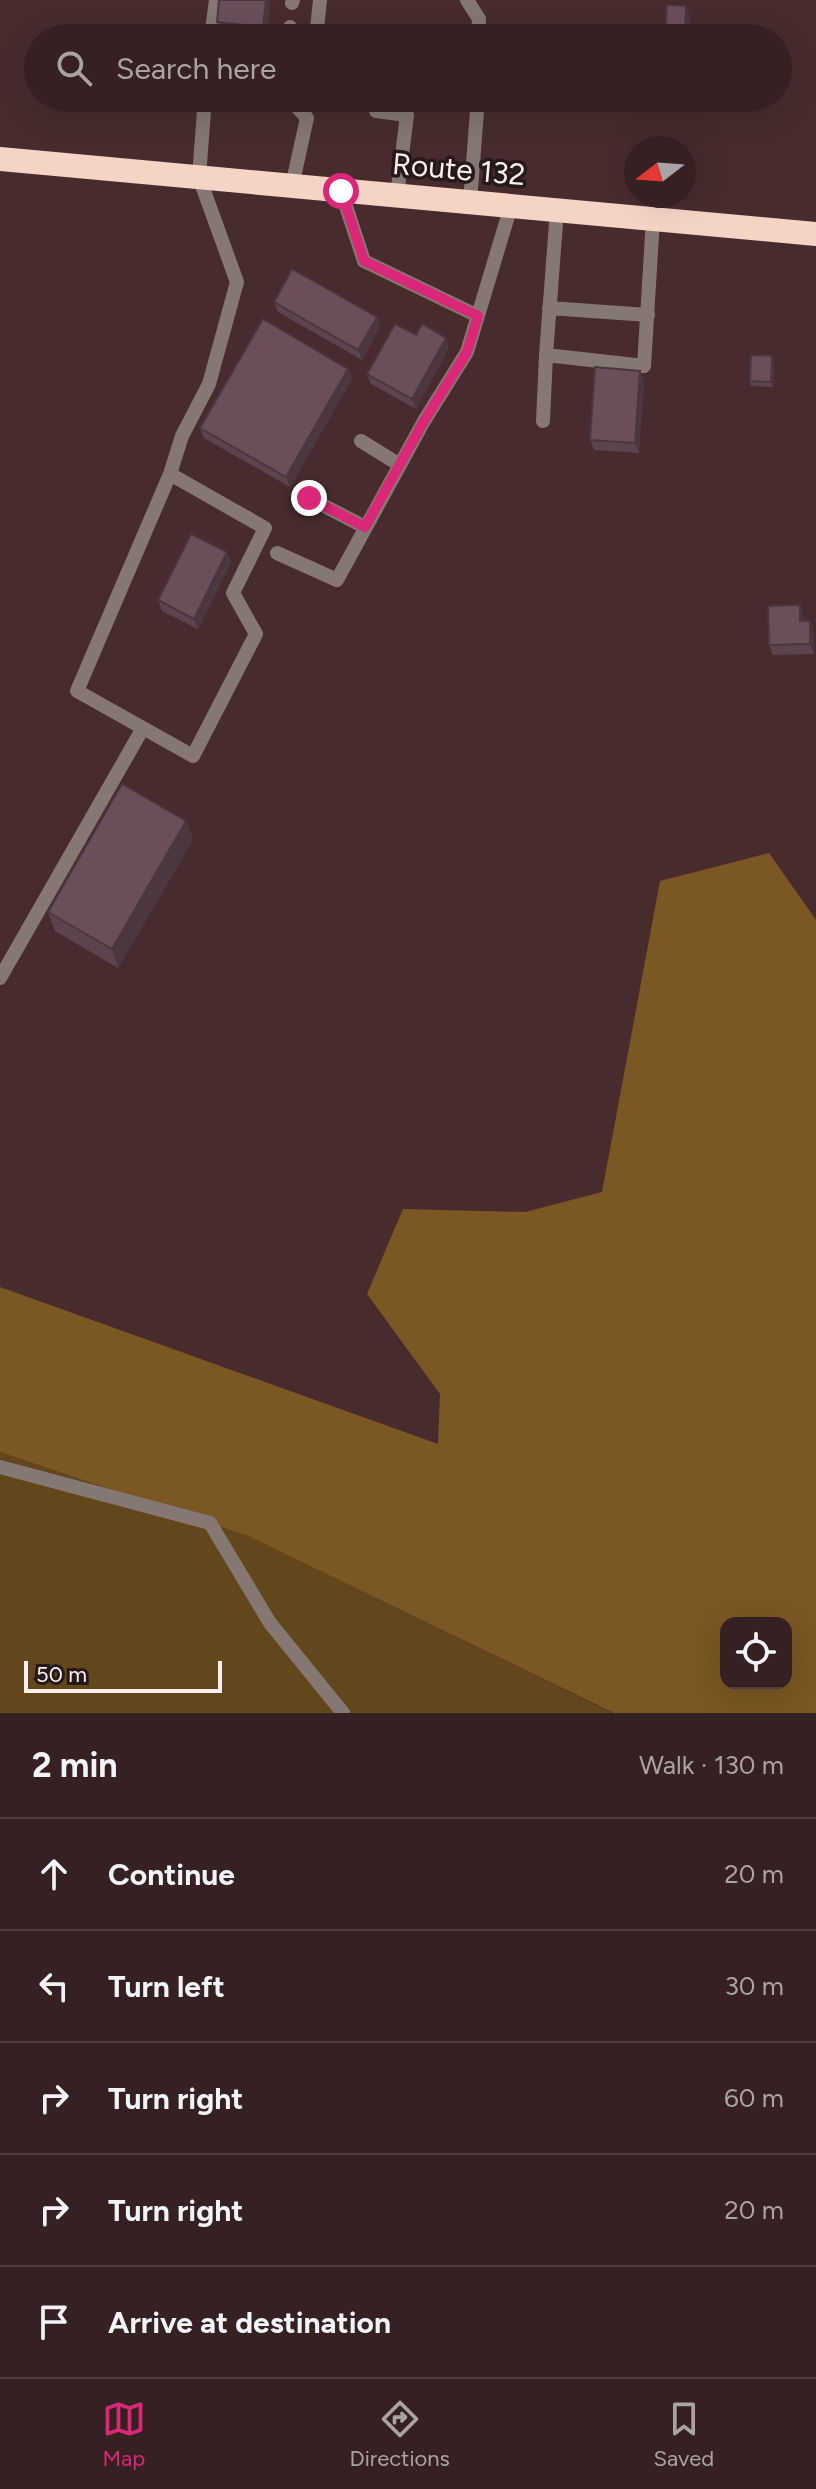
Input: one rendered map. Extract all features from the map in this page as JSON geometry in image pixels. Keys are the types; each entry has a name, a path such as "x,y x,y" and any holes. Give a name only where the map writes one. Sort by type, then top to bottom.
{"highway":[{"name":"Route 132","path":"0,159 816,234"}],"lane":[{"path":"213,24 216,0"},
{"path":"317,24 320,0"},
{"path":"467,0 479,19 479,24"},
{"path":"170,474 265,528 233,593 256,634 193,756 77,691 170,474 182,436 209,384 237,282 199,177 204,112"},
{"path":"302,112 307,118"},
{"path":"292,186 308,112"},
{"path":"384,112 407,115 397,195"},
{"path":"470,202 477,112"},
{"path":"341,191 364,261 478,316"},
{"path":"277,553 337,580 467,352 511,206"},
{"path":"543,421 557,210"},
{"path":"546,355 644,366 653,219"},
{"path":"549,308 648,315"},
{"path":"361,441 400,465"},
{"path":"309,498 365,527"},
{"path":"0,978 143,728"},
{"path":"0,1467 210,1523 270,1623 343,1713"}],"shaded area":[{"path":"769,853 816,920 816,1713 614,1713 248,1536 0,1452 0,1287 438,1444 440,1394 367,1294 403,1209 525,1212 602,1192 660,881"},
{"path":"0,1452 248,1536 613,1713 0,1713"}],"building":[{"path":"219,0 266,0 263,24 217,22"},
{"path":"667,5 686,6 685,24 666,24"},
{"path":"292,269 377,317 358,350 274,302"},
{"path":"263,319 348,369 286,477 200,428"},
{"path":"395,324 416,335 422,324 446,338 412,399 367,374"},
{"path":"751,355 772,356 771,382 750,381"},
{"path":"595,367 640,371 635,443 590,440"},
{"path":"191,534 227,552 194,619 158,600"},
{"path":"800,605 800,621 810,621 810,644 769,645 768,606"},
{"path":"122,784 186,821 112,949 48,912"}],"route":[{"path":"309,498 365,527 424,421 467,352 478,316 364,261 341,191"}]}
